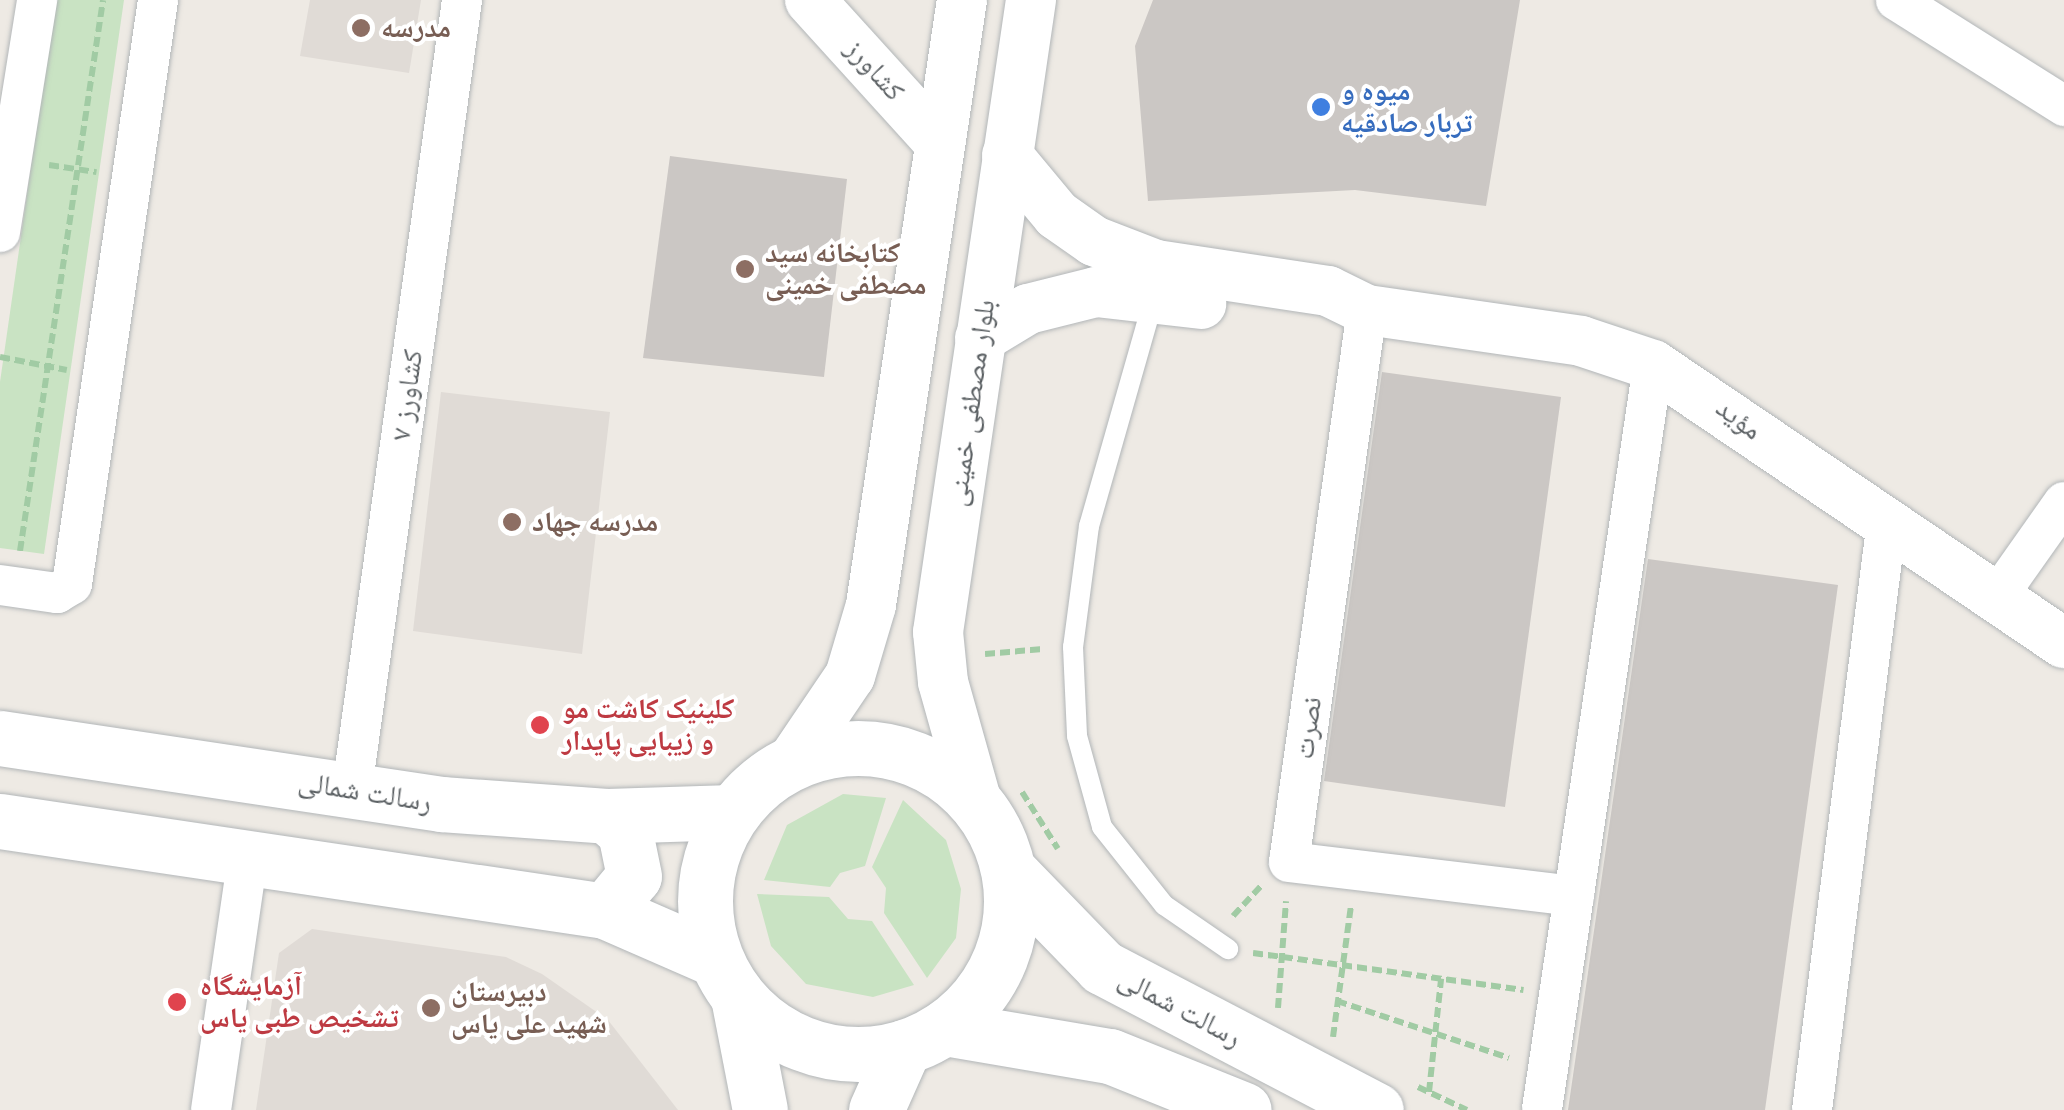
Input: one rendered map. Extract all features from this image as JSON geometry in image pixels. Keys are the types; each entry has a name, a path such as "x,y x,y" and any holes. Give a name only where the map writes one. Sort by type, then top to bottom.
{"main road":[{"name":"رسالت شمالی","path":"0,738 352,789 607,816 732,812"},
{"path":"760,1110 727,978 704,909 710,858 732,812 791,763 870,748 935,769 977,803 1009,871 1011,916 1000,959 977,998 924,1037 876,1110"},
{"path":"605,911 624,897 634,864 625,832 607,816"},
{"path":"0,821 605,911 727,978 772,1028 813,1048 859,1054 924,1037 1110,1056 1244,1110"},
{"name":"رسالت شمالی","path":"1009,871 1102,967 1376,1110"},
{"path":"1110,1056 1099,1019 1126,992 1146,992"}],"street":[{"path":"0,232 37,0"},
{"path":"8,586 57,593 72,584 158,0"},
{"name":"کشاورز ۷","path":"352,789 462,0"},
{"name":"کشاورز","path":"810,0 938,142"},
{"path":"791,763 850,676 867,620 962,0"},
{"name":"بلوار مصطفی خمینی","path":"977,803 943,682 938,632 1031,0"},
{"path":"1896,0 2064,106"},
{"name":"مؤید","path":"1007,155 1057,215 1094,242 1156,266 1328,291 1368,310 1581,340 1653,365 1702,391 1886,528 2064,642"},
{"name":"مؤید","path":"980,338 1028,308 1096,292 1155,296 1325,324 1368,310"},
{"name":"نصرت","path":"1289,862 1368,310"},
{"path":"1545,1090 1653,365"},
{"path":"1997,597 2064,502"},
{"path":"1812,1110 1886,528"},
{"path":"867,620 878,644 904,654 938,632"},
{"path":"210,1110 248,855"},
{"path":"1289,862 1574,896"}],"lane":[{"path":"1155,296 1089,526 1074,646 1077,736 1102,826 1164,904 1228,950"}],"path":[{"path":"8,586 48,367 103,0"},
{"path":"12,159 132,177"},
{"path":"0,357 102,376"},
{"path":"985,654 1074,646"},
{"path":"1277,1019 1289,862"},
{"path":"1331,1048 1356,870"},
{"path":"1228,950 1559,995"},
{"path":"1429,1092 1441,979"},
{"path":"1338,1001 1436,1034 1545,1090"}],"shaded area":[{"name":"مدرسه","path":"310,0 421,0 409,73 300,56"},
{"name":"مدرسه جهاد","path":"441,392 610,412 582,654 413,631"},
{"name":"دبیرستان شهید علی یاس","path":"312,929 506,957 542,974 608,1020 678,1110 256,1110 279,953"}],"green space":[{"path":"55,0 124,0 44,554 0,548 0,382"},
{"path":"843,794 886,798 865,866 840,873 830,887 764,880 787,825"},
{"path":"903,800 946,840 961,889 956,938 927,978 884,913 886,888 872,867"},
{"path":"757,894 829,897 848,919 872,921 914,985 873,997 806,984 771,946"}],"building":[{"name":"میوه و تربار صادقیه","path":"1153,0 1520,0 1486,206 1355,190 1148,201 1135,46"},
{"name":"کتابخانه سید مصطفی خمینی","path":"670,156 847,179 824,377 643,358"},
{"path":"1382,372 1561,397 1505,807 1324,781"},
{"path":"1648,559 1838,585 1765,1110 1568,1110"}],"place":[{"name":"مدرسه","path":"361,28"},
{"name":"میوه و تربار صادقیه","path":"1321,107"},
{"name":"کتابخانه سید مصطفی خمینی","path":"745,269"},
{"name":"مدرسه جهاد","path":"512,522"},
{"name":"کلینیک کاشت مو و زیبایی پایدار","path":"540,725"},
{"name":"آزمایشگاه تشخیص طبی یاس","path":"177,1002"},
{"name":"دبیرستان شهید علی یاس","path":"431,1008"}]}
